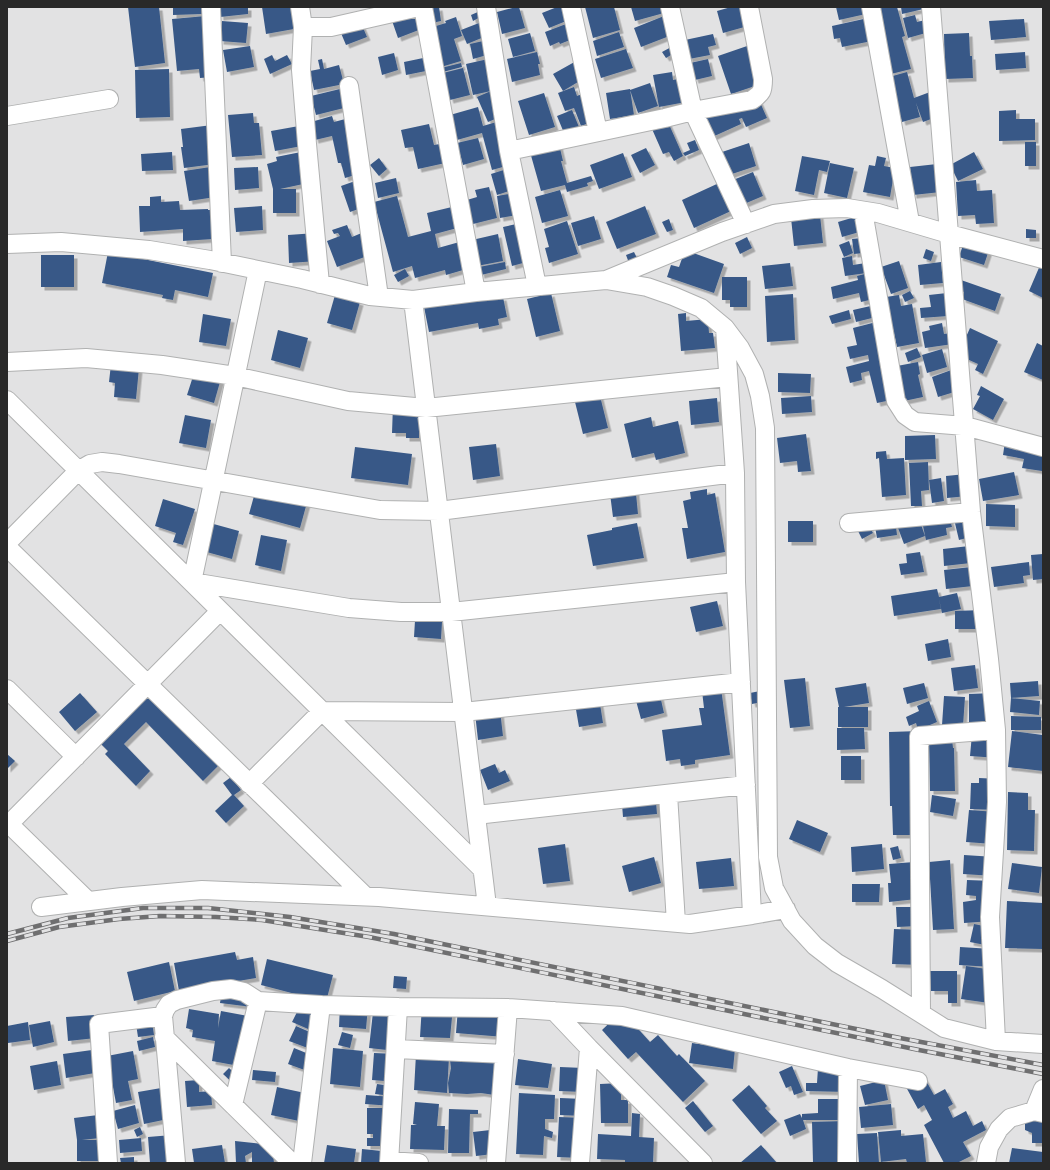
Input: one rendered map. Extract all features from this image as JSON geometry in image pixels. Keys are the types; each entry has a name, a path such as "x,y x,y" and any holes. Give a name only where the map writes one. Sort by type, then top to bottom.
{"street":[{"path":"211,7 222,263"},
{"path":"300,7 304,27 302,70 307,144 320,284"},
{"path":"304,27 330,26 419,7"},
{"path":"423,7 476,292"},
{"path":"486,7 509,151 537,286"},
{"path":"572,7 598,132"},
{"path":"670,7 693,111 746,224"},
{"path":"509,151 676,116 693,111 752,100 760,94 763,88 763,79 749,7"},
{"path":"871,7 910,222"},
{"path":"931,7 971,512 996,730 997,802 990,917 996,1041"},
{"path":"349,86 379,297"},
{"path":"7,116 109,99"},
{"path":"606,280 722,232 774,214 812,209 847,208 878,213 1043,259"},
{"path":"863,211 896,402 905,415 915,422 965,426 1043,447"},
{"path":"7,244 61,242 149,250 258,270 370,296 413,300 476,292 606,280 647,287 701,308 725,328 740,348 754,374 760,396 765,428 768,857 774,888 792,921 815,946 837,963 944,1028 996,1041 1043,1044"},
{"path":"192,582 258,270"},
{"path":"413,300 487,906"},
{"path":"725,328 735,473 736,582 752,915"},
{"path":"7,362 86,358 162,365 235,376 348,401 426,408 728,377"},
{"path":"7,400 482,869"},
{"path":"7,543 78,471 90,464 102,462 380,510 439,511 735,473"},
{"path":"849,523 971,512"},
{"path":"7,547 365,896"},
{"path":"192,582 349,608 400,612 451,612 736,582"},
{"path":"88,901 8,823 76,757 220,611"},
{"path":"249,784 322,711 463,712 741,682"},
{"path":"7,689 76,757"},
{"path":"921,1013 919,736 996,730"},
{"path":"476,815 746,785"},
{"path":"668,794 676,923"},
{"path":"41,907 122,897 202,890 365,896 690,924 786,909"},
{"path":"176,1163 162,1016 169,1004 177,1000 213,991 231,989 244,992 258,1001 321,1005 508,1008 622,1016 848,1068 918,1081"},
{"path":"233,1105 258,1001"},
{"path":"302,1163 321,1005"},
{"path":"398,1007 389,1162 419,1163"},
{"path":"496,1163 508,1008"},
{"path":"554,1011 703,1163"},
{"path":"108,1163 99,1024 162,1016"},
{"path":"164,1037 292,1163"},
{"path":"580,1163 589,1048"},
{"path":"396,1049 505,1054"},
{"path":"847,1163 848,1068"},
{"path":"986,1163 989,1147 999,1129 1010,1118 1038,1112 1043,1089"}],"building":[{"path":"128,7 159,7 165,63 135,67"},
{"path":"173,7 202,7 202,14 173,15"},
{"path":"219,7 248,7 248,14 220,17"},
{"path":"262,7 291,7 294,29 266,34"},
{"path":"412,7 424,28 398,38 390,15"},
{"path":"439,7 441,21 432,23 429,9"},
{"path":"519,7 525,28 502,34 497,12"},
{"path":"557,7 572,7 576,17 549,28 542,13"},
{"path":"585,7 614,7 620,30 593,38"},
{"path":"631,7 663,7 664,13 635,21"},
{"path":"731,7 743,7 748,26 723,33 717,11"},
{"path":"836,7 865,7 866,14 839,20"},
{"path":"874,7 897,7 905,36 902,37 911,69 891,74"},
{"path":"901,7 927,7 928,8 902,14"},
{"path":"480,11 482,16 473,21 471,15"},
{"path":"915,15 917,22 929,19 933,31 908,38 903,18"},
{"path":"206,16 212,77 200,78 199,69 177,71 172,19"},
{"path":"664,16 672,35 641,47 634,28"},
{"path":"456,17 462,36 454,39 461,61 441,67 429,28 446,23 445,21"},
{"path":"359,18 367,37 346,45 338,26"},
{"path":"868,18 872,41 842,47 840,38 834,39 832,26"},
{"path":"1024,19 1026,37 991,40 989,21"},
{"path":"222,21 248,23 246,43 220,41"},
{"path":"574,21 580,36 560,44 559,42 550,46 545,32"},
{"path":"479,23 484,37 467,44 461,30"},
{"path":"619,32 624,47 597,56 593,41"},
{"path":"530,33 535,51 513,57 508,39"},
{"path":"969,33 973,78 945,79 944,34"},
{"path":"713,34 716,45 708,47 710,55 689,59 685,40"},
{"path":"483,41 487,55 473,59 470,44"},
{"path":"750,45 758,85 731,94 718,56"},
{"path":"250,46 254,67 227,72 223,50"},
{"path":"673,46 676,52 666,58 662,52"},
{"path":"626,49 633,68 601,78 595,59"},
{"path":"537,52 540,64 538,64 540,75 512,82 507,59"},
{"path":"1025,52 1026,68 996,70 995,54"},
{"path":"394,53 398,70 382,75 378,57"},
{"path":"272,55 275,61 287,55 292,64 270,74 264,59"},
{"path":"428,57 431,70 406,75 404,62"},
{"path":"322,59 324,69 339,65 344,84 314,90 310,71 320,69 318,60"},
{"path":"488,59 502,116 488,122 477,97 491,91 473,95 466,64"},
{"path":"708,59 712,76 695,80 690,63"},
{"path":"578,60 588,76 563,91 553,74"},
{"path":"461,63 462,67 443,72 441,68"},
{"path":"463,68 470,95 450,100 443,73"},
{"path":"169,69 170,117 136,118 135,70"},
{"path":"672,72 673,80 682,78 686,102 659,107 653,75"},
{"path":"907,72 914,98 930,92 939,116 923,122 916,103 920,117 902,122 889,77"},
{"path":"650,83 658,106 638,113 630,90"},
{"path":"574,87 577,96 587,92 599,119 581,126 574,108 565,111 558,93"},
{"path":"344,88 348,107 316,115 311,96"},
{"path":"630,89 634,115 610,119 606,93"},
{"path":"544,93 555,127 529,135 518,101"},
{"path":"759,100 767,118 746,127 742,118 739,119 741,124 710,138 700,116"},
{"path":"478,107 483,126 503,120 514,164 492,170 482,133 457,140 450,115"},
{"path":"572,110 579,127 564,133 557,116"},
{"path":"1016,110 1016,119 1035,119 1035,140 999,141 999,111"},
{"path":"253,113 254,123 259,123 262,155 232,157 228,115"},
{"path":"332,116 334,122 349,118 362,173 345,178 341,163 338,163 332,136 315,140 311,122"},
{"path":"668,122 683,156 674,161 669,152 663,154 652,129"},
{"path":"429,124 434,145 446,143 450,162 418,169 413,147 405,148 401,130"},
{"path":"212,125 215,164 184,168 181,147 183,147 181,129"},
{"path":"299,126 302,146 275,151 271,131"},
{"path":"478,138 484,159 463,165 457,143"},
{"path":"695,140 699,150 685,156 683,153 690,150 687,143"},
{"path":"1025,142 1036,142 1036,166 1025,166"},
{"path":"749,143 756,166 729,175 722,152"},
{"path":"559,144 563,161 561,161 567,183 591,176 593,181 587,183 588,186 567,192 565,185 541,191 530,152"},
{"path":"646,148 655,165 640,173 631,155"},
{"path":"172,152 173,170 142,171 141,154"},
{"path":"301,152 308,183 280,189 296,189 296,213 273,213 273,189 267,164 277,161 276,157"},
{"path":"974,152 983,169 958,181 950,165"},
{"path":"623,153 632,177 599,189 590,165"},
{"path":"802,156 830,161 827,172 819,170 814,195 795,191"},
{"path":"877,156 886,158 884,166 895,168 890,197 863,192 869,165 875,166"},
{"path":"379,158 387,169 379,176 370,165"},
{"path":"830,163 854,168 847,198 824,193"},
{"path":"937,164 941,192 913,195 910,167"},
{"path":"217,166 222,196 189,201 184,171"},
{"path":"258,167 259,188 235,190 234,168"},
{"path":"513,167 519,188 497,195 491,174"},
{"path":"753,172 763,196 744,204 733,180"},
{"path":"396,178 399,193 378,198 375,183"},
{"path":"358,180 367,206 350,212 341,186"},
{"path":"976,180 977,191 992,190 994,223 976,224 975,215 958,216 956,182"},
{"path":"719,183 731,211 694,228 682,200"},
{"path":"489,187 497,218 473,224 467,200 477,197 475,190"},
{"path":"560,190 568,216 542,223 535,197"},
{"path":"520,192 523,214 500,218 497,196"},
{"path":"161,196 161,202 179,201 180,210 220,210 213,239 183,241 183,229 140,232 139,206 150,206 150,197"},
{"path":"397,196 408,237 431,231 427,213 456,206 461,227 435,234 438,248 463,241 470,268 446,275 445,270 415,278 412,266 393,272 374,202"},
{"path":"262,206 263,230 236,232 234,208"},
{"path":"645,206 656,234 617,249 606,222"},
{"path":"865,214 870,229 842,237 838,222"},
{"path":"820,215 823,243 794,246 791,218"},
{"path":"594,216 601,239 578,246 571,223"},
{"path":"669,219 673,230 667,232 662,222"},
{"path":"567,221 578,254 549,263 545,248 549,247 544,229"},
{"path":"525,222 534,260 512,266 503,227"},
{"path":"347,225 352,237 364,232 373,254 337,267 327,241 340,236 338,233 334,234 332,230"},
{"path":"1026,229 1036,230 1036,238 1026,238"},
{"path":"316,233 318,261 289,263 288,235"},
{"path":"498,234 503,261 477,266 472,240"},
{"path":"747,237 752,248 740,254 735,243"},
{"path":"861,238 863,253 854,254 852,239"},
{"path":"849,241 853,253 844,257 839,245"},
{"path":"964,242 989,250 984,265 959,257"},
{"path":"926,249 934,252 931,261 923,258"},
{"path":"685,250 724,264 714,293 667,277 671,265 679,267"},
{"path":"108,252 213,273 208,297 175,290 173,300 162,298 163,295 102,283"},
{"path":"634,252 638,260 629,263 626,255"},
{"path":"41,255 74,255 74,287 41,287"},
{"path":"852,256 853,265 872,262 874,272 845,276 842,258"},
{"path":"899,261 908,288 891,294 881,267"},
{"path":"505,262 506,269 481,275 479,267"},
{"path":"941,262 943,283 920,285 918,265"},
{"path":"790,263 793,286 765,289 762,266"},
{"path":"1041,263 1043,264 1043,298 1029,291"},
{"path":"405,269 409,276 398,282 394,275"},
{"path":"872,272 878,298 861,302 859,293 833,299 831,287 858,280 857,276"},
{"path":"722,277 747,277 747,307 730,307 730,300 722,300"},
{"path":"961,280 1001,294 995,311 962,299 964,292 958,290"},
{"path":"910,291 914,298 905,302 902,295"},
{"path":"473,292 475,302 503,297 507,317 498,319 499,325 479,329 478,323 429,332 423,302"},
{"path":"551,293 560,331 536,337 527,299"},
{"path":"947,293 948,316 921,318 920,308 931,307 929,295"},
{"path":"793,294 795,340 767,342 765,296"},
{"path":"335,295 360,302 352,330 327,323"},
{"path":"899,295 901,306 912,304 919,343 897,347 886,297"},
{"path":"875,305 877,313 871,314 872,318 856,322 853,310"},
{"path":"849,310 851,319 832,324 829,316"},
{"path":"686,313 686,321 708,319 709,333 713,333 715,348 681,351 678,314"},
{"path":"203,314 231,319 226,346 199,342"},
{"path":"880,321 896,399 877,403 869,371 861,373 862,380 850,383 846,367 869,361 868,355 850,359 847,347 857,345 853,328"},
{"path":"942,323 944,334 951,333 953,344 925,348 922,332 930,330 929,326"},
{"path":"970,328 998,341 983,374 975,370 978,364 958,355"},
{"path":"278,330 308,338 300,368 271,360"},
{"path":"1037,343 1043,346 1043,380 1024,372"},
{"path":"917,348 921,357 908,362 905,353"},
{"path":"942,349 947,367 927,373 922,355"},
{"path":"112,355 140,358 136,399 114,397 115,383 109,382"},
{"path":"918,362 920,374 918,375 923,397 904,401 897,366"},
{"path":"196,367 222,375 214,403 187,395"},
{"path":"954,369 961,390 938,397 932,377"},
{"path":"778,373 811,374 810,393 778,392"},
{"path":"981,386 1004,399 993,420 973,409 980,396 977,395"},
{"path":"599,392 608,428 583,434 574,398"},
{"path":"811,396 812,412 782,414 781,398"},
{"path":"717,398 719,422 691,425 689,401"},
{"path":"393,405 419,405 419,438 406,438 406,433 392,433"},
{"path":"185,415 211,420 206,448 179,443"},
{"path":"651,417 653,427 678,421 685,453 656,460 654,453 632,458 624,424"},
{"path":"806,434 811,471 798,472 797,461 780,463 777,438"},
{"path":"935,435 936,459 905,460 905,436"},
{"path":"1006,435 1043,442 1042,471 1022,468 1024,459 1003,455"},
{"path":"496,444 500,476 473,480 469,447"},
{"path":"355,447 412,454 408,485 351,478"},
{"path":"886,451 887,459 904,458 906,495 882,497 879,458 876,459 876,452"},
{"path":"928,462 929,490 921,491 922,506 911,506 909,463"},
{"path":"1014,472 1019,495 983,501 979,479"},
{"path":"966,474 968,496 947,498 946,476"},
{"path":"941,478 944,501 932,503 929,480"},
{"path":"635,483 638,514 613,517 609,486"},
{"path":"257,485 308,499 300,528 249,514"},
{"path":"707,489 707,495 715,493 725,552 687,559 682,528 688,528 683,501 691,499 690,492"},
{"path":"163,499 195,509 183,545 173,542 176,533 155,526"},
{"path":"986,504 1015,505 1015,527 986,526"},
{"path":"972,510 978,535 959,540 953,515"},
{"path":"920,512 948,512 952,527 946,528 947,535 926,540"},
{"path":"917,513 925,536 904,544 895,520"},
{"path":"895,518 897,535 877,538 874,521"},
{"path":"788,521 813,521 813,542 788,542"},
{"path":"210,523 239,531 232,559 203,551"},
{"path":"637,523 644,558 593,566 587,535"},
{"path":"868,525 873,533 862,539 858,531"},
{"path":"261,535 287,540 281,571 255,565"},
{"path":"978,545 980,562 944,566 943,549"},
{"path":"920,552 924,572 901,575 899,564 907,563 906,554"},
{"path":"1043,554 1043,579 1033,580 1031,555"},
{"path":"1029,562 1030,575 1023,576 1024,583 994,587 991,567"},
{"path":"980,566 982,585 946,589 944,570"},
{"path":"937,589 939,597 957,593 961,609 942,613 939,599 941,609 894,616 891,596"},
{"path":"717,601 723,626 696,632 690,607"},
{"path":"416,604 443,605 441,639 414,637"},
{"path":"983,610 983,629 955,629 955,611"},
{"path":"948,639 951,657 928,661 925,644"},
{"path":"975,665 978,688 954,691 951,668"},
{"path":"805,678 810,726 790,728 784,680"},
{"path":"1038,681 1039,696 1011,698 1010,683"},
{"path":"866,683 869,703 844,707 868,707 868,727 838,727 839,707 835,688"},
{"path":"924,683 928,698 907,704 903,688"},
{"path":"721,688 730,755 695,760 695,764 681,766 680,759 666,761 662,730 702,725 699,708 704,708 702,691"},
{"path":"147,691 219,765 203,781 146,722 124,744 150,771 136,786 105,754 108,751 97,740"},
{"path":"598,691 603,723 579,727 574,698"},
{"path":"659,691 664,713 641,719 635,697"},
{"path":"760,691 762,702 752,704 750,693"},
{"path":"80,693 97,712 75,731 59,712"},
{"path":"994,693 995,725 969,726 969,694"},
{"path":"944,696 965,697 963,726 942,725"},
{"path":"1011,698 1040,701 1039,715 1010,712"},
{"path":"929,701 937,722 918,730 916,723 909,726 906,717 919,711 917,706"},
{"path":"500,710 503,736 478,740 475,713"},
{"path":"1011,716 1041,717 1041,730 1011,730"},
{"path":"837,728 864,728 865,749 837,750"},
{"path":"920,731 922,835 893,835 892,806 890,806 889,732"},
{"path":"1012,731 1043,735 1043,771 1008,767"},
{"path":"972,734 1000,736 998,758 970,756"},
{"path":"929,739 952,739 954,748 955,791 930,791"},
{"path":"7,754 15,761 7,769"},
{"path":"841,756 861,756 861,780 841,780"},
{"path":"495,764 499,773 505,770 510,781 488,790 480,770"},
{"path":"231,777 241,790 234,795 244,806 226,823 215,811 232,795 223,783"},
{"path":"979,778 1000,779 998,810 970,809 971,783 979,783"},
{"path":"655,789 657,814 623,817 621,792"},
{"path":"1008,792 1028,793 1028,810 1035,810 1034,851 1007,850"},
{"path":"932,795 956,799 953,816 930,812"},
{"path":"969,810 997,812 993,844 966,842"},
{"path":"797,820 828,833 820,852 789,839"},
{"path":"565,844 570,881 543,884 538,848"},
{"path":"882,844 884,869 852,872 851,847"},
{"path":"898,846 901,858 893,860 890,848"},
{"path":"964,855 995,857 994,876 963,874"},
{"path":"654,857 661,883 629,892 622,866"},
{"path":"731,858 734,886 699,889 696,862"},
{"path":"950,860 954,929 933,930 929,862"},
{"path":"914,862 917,899 889,902 888,883 891,883 889,864"},
{"path":"1012,863 1042,867 1039,893 1008,889"},
{"path":"967,880 994,881 992,921 964,923 963,902 976,900 976,896 966,895"},
{"path":"852,884 880,884 879,902 852,902"},
{"path":"1007,901 1043,903 1043,949 1005,948"},
{"path":"896,907 917,907 918,926 897,927"},
{"path":"974,924 994,928 990,946 970,942"},
{"path":"894,929 923,930 921,965 892,964"},
{"path":"960,947 992,949 992,967 959,965"},
{"path":"235,952 237,960 253,957 256,978 179,991 174,963"},
{"path":"267,959 333,975 326,1002 261,985"},
{"path":"169,962 175,991 134,1001 127,972"},
{"path":"966,966 994,970 989,1003 961,999"},
{"path":"930,971 957,971 957,1003 948,1003 948,991 931,991"},
{"path":"394,976 407,977 406,989 393,988"},
{"path":"222,989 252,1007 220,1003"},
{"path":"374,1003 401,1006 396,1051 369,1048"},
{"path":"340,1005 368,1007 366,1029 339,1027"},
{"path":"422,1005 453,1007 450,1038 420,1037"},
{"path":"299,1008 321,1019 315,1032 292,1022"},
{"path":"458,1008 506,1011 504,1037 456,1033"},
{"path":"189,1009 219,1014 218,1028 221,1011 248,1016 239,1066 212,1061 215,1041 192,1037 193,1030 186,1028"},
{"path":"622,1011 650,1042 658,1035 677,1056 679,1054 705,1081 683,1102 636,1052 628,1059 602,1030"},
{"path":"94,1015 96,1038 68,1041 66,1017"},
{"path":"50,1021 54,1042 33,1047 29,1025"},
{"path":"28,1022 30,1040 8,1043 7,1026"},
{"path":"152,1022 154,1035 138,1037 136,1024"},
{"path":"296,1026 319,1036 313,1050 289,1041"},
{"path":"342,1032 353,1035 350,1048 338,1045"},
{"path":"153,1037 155,1047 139,1051 137,1041"},
{"path":"692,1043 735,1049 733,1069 689,1063"},
{"path":"294,1048 316,1057 310,1072 288,1064"},
{"path":"333,1048 363,1051 360,1087 330,1084"},
{"path":"92,1050 95,1073 66,1078 63,1054"},
{"path":"133,1051 138,1079 128,1081 132,1100 116,1103 107,1056"},
{"path":"374,1053 399,1054 397,1082 372,1080"},
{"path":"416,1054 449,1057 447,1093 414,1090"},
{"path":"504,1059 501,1096 481,1093 449,1093 448,1083 451,1068 450,1060"},
{"path":"518,1059 552,1064 548,1088 515,1085"},
{"path":"57,1061 61,1085 34,1090 30,1066"},
{"path":"792,1066 803,1092 794,1095 791,1086 786,1088 779,1072"},
{"path":"560,1067 584,1068 583,1092 559,1091"},
{"path":"229,1068 241,1079 235,1085 223,1074"},
{"path":"818,1068 848,1069 847,1092 806,1091 806,1083 817,1083"},
{"path":"253,1070 276,1072 275,1082 252,1080"},
{"path":"924,1077 934,1095 945,1089 953,1104 948,1107 953,1118 966,1111 973,1126 982,1121 986,1130 963,1142 971,1156 957,1163 944,1163 924,1125 932,1120 924,1105 918,1109 906,1087"},
{"path":"199,1080 199,1092 211,1091 212,1105 187,1107 185,1081"},
{"path":"884,1080 888,1100 865,1105 860,1086"},
{"path":"621,1083 621,1100 628,1100 628,1123 601,1123 600,1084"},
{"path":"377,1084 392,1086 391,1096 375,1094"},
{"path":"749,1085 767,1106 765,1108 777,1121 761,1134 732,1100"},
{"path":"167,1087 173,1118 144,1124 138,1092"},
{"path":"277,1087 305,1093 299,1121 271,1115"},
{"path":"519,1093 555,1095 554,1119 545,1119 545,1129 553,1132 552,1138 544,1136 543,1155 516,1154"},
{"path":"366,1095 393,1097 392,1106 365,1104"},
{"path":"560,1098 584,1099 583,1116 560,1115"},
{"path":"818,1099 849,1099 849,1120 803,1120 806,1129 790,1136 784,1120 800,1114 802,1118 802,1114 818,1113"},
{"path":"693,1101 713,1126 705,1132 685,1108"},
{"path":"415,1102 439,1104 437,1126 445,1126 444,1150 410,1149 411,1125 417,1125 413,1124"},
{"path":"891,1104 893,1125 861,1128 859,1107"},
{"path":"135,1105 139,1123 118,1129 113,1111"},
{"path":"367,1108 391,1108 392,1146 367,1146 367,1138 373,1138 373,1134 367,1134"},
{"path":"449,1109 478,1110 478,1114 470,1114 469,1153 448,1153"},
{"path":"632,1113 640,1114 639,1137 654,1138 653,1163 597,1159 598,1134 631,1136"},
{"path":"98,1115 100,1138 82,1140 105,1140 105,1161 77,1161 77,1140 74,1118"},
{"path":"559,1117 583,1118 581,1158 557,1157"},
{"path":"1043,1119 1043,1143 1032,1143 1032,1133 1025,1130 1025,1120"},
{"path":"846,1121 845,1163 813,1163 812,1122"},
{"path":"140,1127 143,1134 137,1137 134,1130"},
{"path":"499,1129 502,1153 476,1156 473,1132"},
{"path":"901,1130 901,1136 923,1134 926,1162 907,1163 906,1159 881,1162 878,1132"},
{"path":"877,1133 879,1163 859,1163 857,1134"},
{"path":"172,1135 175,1163 150,1163 148,1137"},
{"path":"141,1138 142,1151 120,1153 119,1140"},
{"path":"235,1141 272,1145 274,1163 252,1163 252,1152 245,1156 246,1163 236,1163"},
{"path":"222,1145 225,1163 194,1163 192,1149"},
{"path":"327,1145 356,1149 354,1163 324,1163"},
{"path":"761,1145 777,1163 740,1163"},
{"path":"1012,1148 1043,1152 1043,1163 1009,1163"},
{"path":"362,1149 392,1152 391,1163 361,1163"},
{"path":"134,1157 134,1163 121,1163 120,1158"}],"railway":[{"path":"7,934 68,918 143,908 208,908 290,917 394,934 900,1038 1043,1065"},
{"path":"7,941 59,927 119,919 160,916 262,920 369,937 1043,1074"}]}
